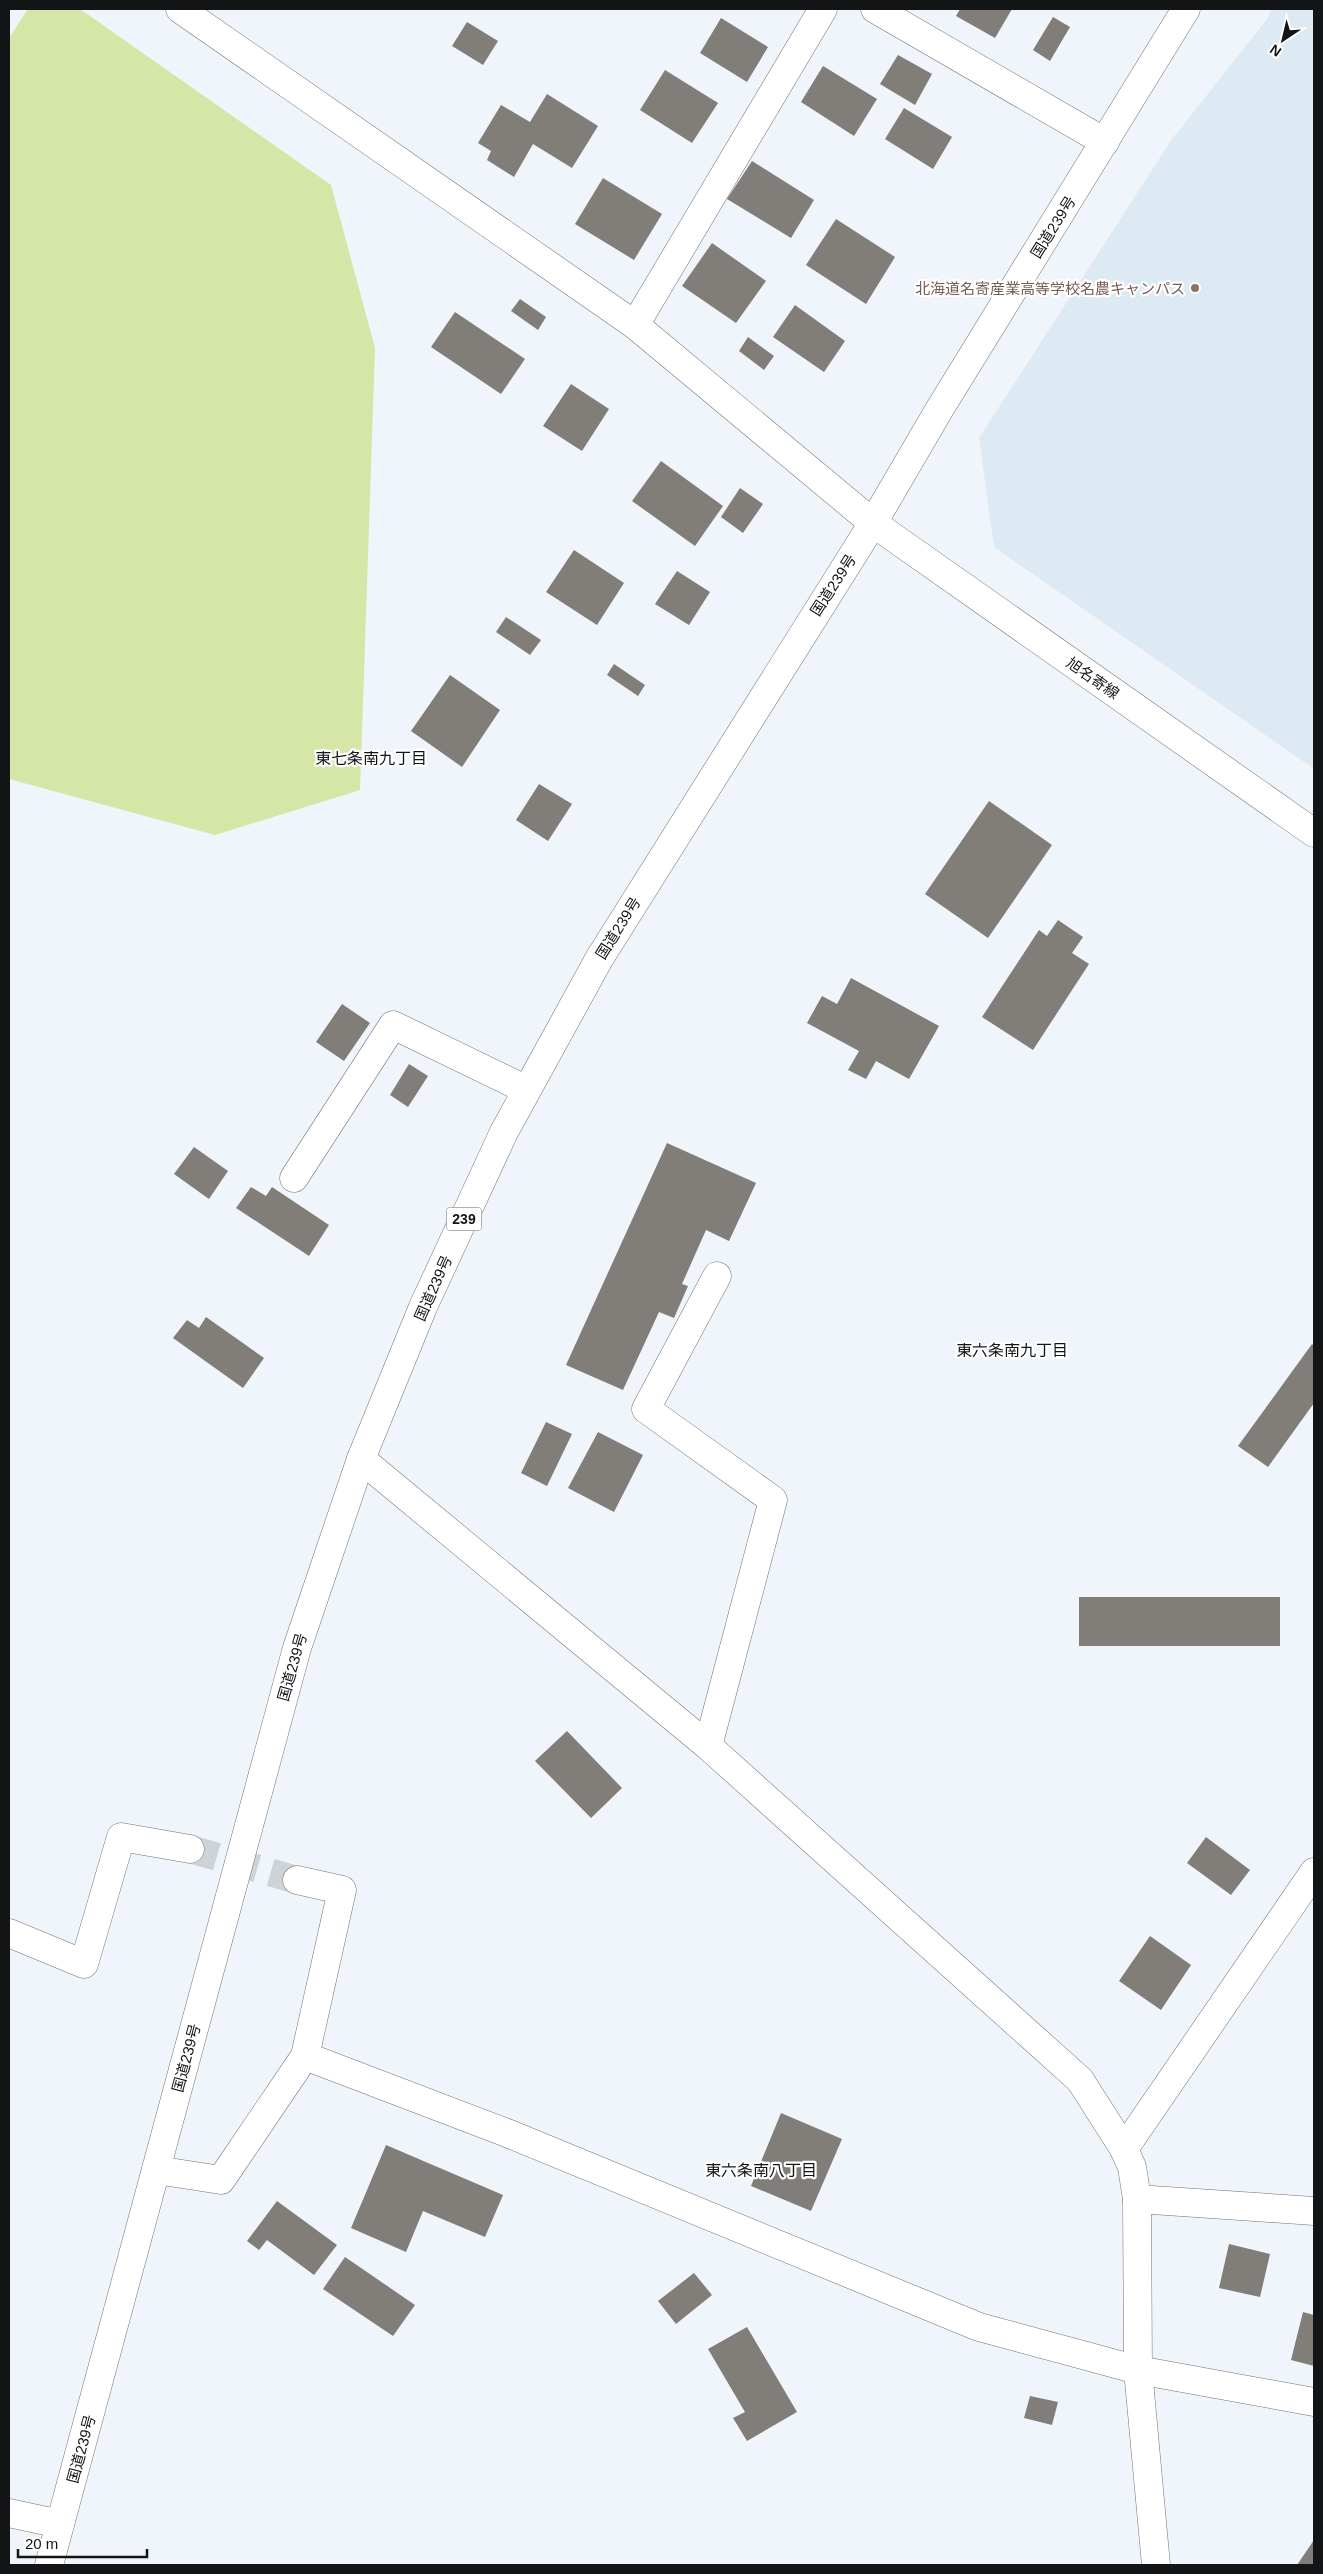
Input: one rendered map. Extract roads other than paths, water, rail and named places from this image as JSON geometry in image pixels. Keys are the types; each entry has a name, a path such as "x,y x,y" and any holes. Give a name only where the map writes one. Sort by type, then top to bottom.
{"main road":[{"name":"旭名寄線","path":"180,9 636,325 873,523 1314,833"},
{"path":"636,325 823,9"},
{"path":"876,9 1105,142"},
{"name":"国道239号","path":"49,2565 297,1648 361,1459 423,1307 504,1132 599,959 873,523 939,410 1186,9"},
{"path":"294,1178 393,1025 527,1090"},
{"path":"708,1746 773,1500 646,1409 717,1276"},
{"path":"361,1459 708,1746 1080,2080 1124,2149 1132,2168 1137,2199 1138,2370 1156,2565"},
{"path":"9,1933 84,1964 121,1837 190,1848"},
{"path":"1124,2149 1314,1872"},
{"path":"156,2170 221,2180 305,2056 342,1890 297,1880"},
{"path":"305,2056 507,2133 979,2326 1138,2370 1314,2402"},
{"path":"1137,2199 1314,2210"},
{"path":"9,2513 60,2524"}],"tunnel":[{"path":"190,1849 297,1880"}],"place":[{"name":"北海道名寄産業高等学校名農キャンパス","path":"1195,288"}],"district":[{"name":"東七条南九丁目","path":"371,758"},
{"name":"東六条南九丁目","path":"1012,1350"},
{"name":"東六条南八丁目","path":"761,2170"}]}
